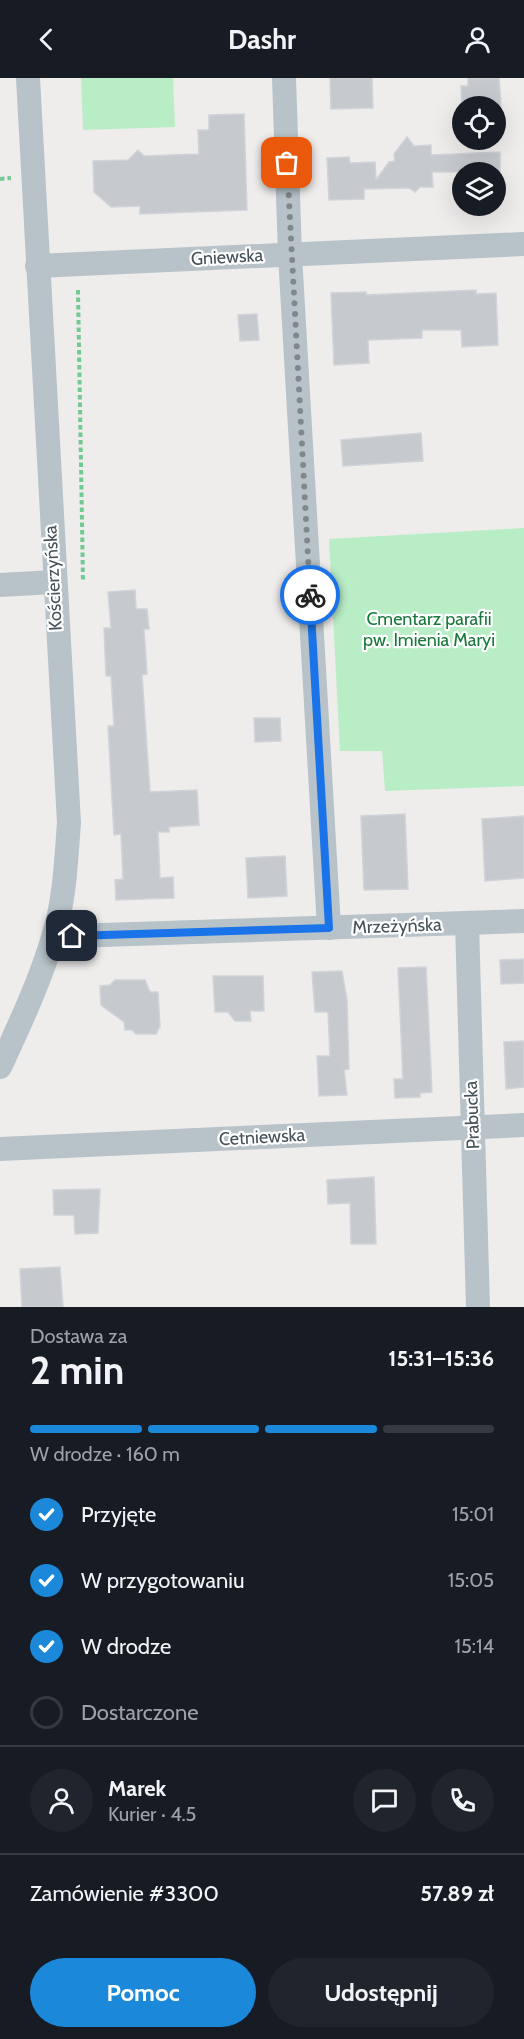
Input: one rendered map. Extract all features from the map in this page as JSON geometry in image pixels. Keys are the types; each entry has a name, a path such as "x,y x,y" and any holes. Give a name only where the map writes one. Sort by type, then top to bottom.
{"street":[{"name":"Kościerzyńska","path":"0,1067 22,1018 54,934 64,883 69,823 28,78"},
{"path":"284,78 290,255 329,928"},
{"name":"Gniewska","path":"37,266 524,244"},
{"path":"0,585 54,582"},
{"name":"Mrzeżyńska","path":"54,934 72,936 524,921"},
{"name":"Prabucka","path":"467,923 478,1307"},
{"name":"Cetniewska","path":"0,1149 524,1125"}],"green space":[{"path":"81,78 173,78 175,127 83,130"},
{"name":"Cmentarz parafii pw. Imienia Maryi","path":"524,528 524,786 385,791 382,751 340,751 329,539"}],"building":[{"path":"330,78 372,78 373,108 331,109"},
{"path":"468,78 499,78 500,96 461,96 461,86 468,86"},
{"path":"244,114 247,210 140,214 140,206 111,207 94,192 93,161 128,160 138,150 144,156 199,154 198,130 209,130 209,115"},
{"path":"407,137 414,146 431,145 431,155 500,152 500,162 452,162 452,172 432,172 433,187 420,187 415,192 409,188 364,189 364,199 329,200 327,158 349,157 350,163 375,162 376,180 389,162 395,161 394,154"},
{"path":"476,290 476,294 496,293 498,345 462,347 461,330 422,330 422,338 368,340 369,363 334,365 331,293 366,292 366,295"},
{"path":"257,314 259,340 240,341 238,315"},
{"path":"421,433 423,461 343,466 341,440"},
{"path":"135,590 136,609 147,609 149,629 144,629 147,674 142,675 150,792 197,790 199,825 169,827 169,832 158,832 160,878 173,877 174,898 116,900 115,880 123,879 121,834 114,835 108,726 114,726 111,676 106,676 104,628 111,628 108,592"},
{"path":"254,718 280,718 281,741 255,742"},
{"path":"405,814 408,889 364,890 361,816"},
{"path":"524,816 524,878 485,881 482,819"},
{"path":"285,856 287,896 248,898 246,858"},
{"path":"524,959 524,983 501,984 500,960"},
{"path":"426,967 432,1092 420,1093 420,1097 395,1098 394,1079 403,1079 398,968"},
{"path":"342,971 347,1000 349,1069 344,1070 347,1095 319,1096 317,1056 330,1056 328,1012 315,1012 312,972"},
{"path":"213,976 263,976 264,1011 250,1011 251,1021 235,1021 228,1012 215,1012"},
{"path":"115,980 145,980 150,992 158,992 160,1026 156,1034 136,1034 132,1030 125,1030 124,1022 101,1005 100,986 110,985"},
{"path":"524,1041 524,1087 506,1089 504,1042"},
{"path":"374,1177 376,1244 351,1244 350,1203 328,1204 327,1180"},
{"path":"100,1189 98,1233 75,1234 74,1215 54,1215 53,1190"},
{"path":"60,1267 63,1307 22,1307 20,1269"}],"way so far":[{"path":"287,163 290,255 310,595"}],"route":[{"path":"72,936 329,928 310,595"}]}
